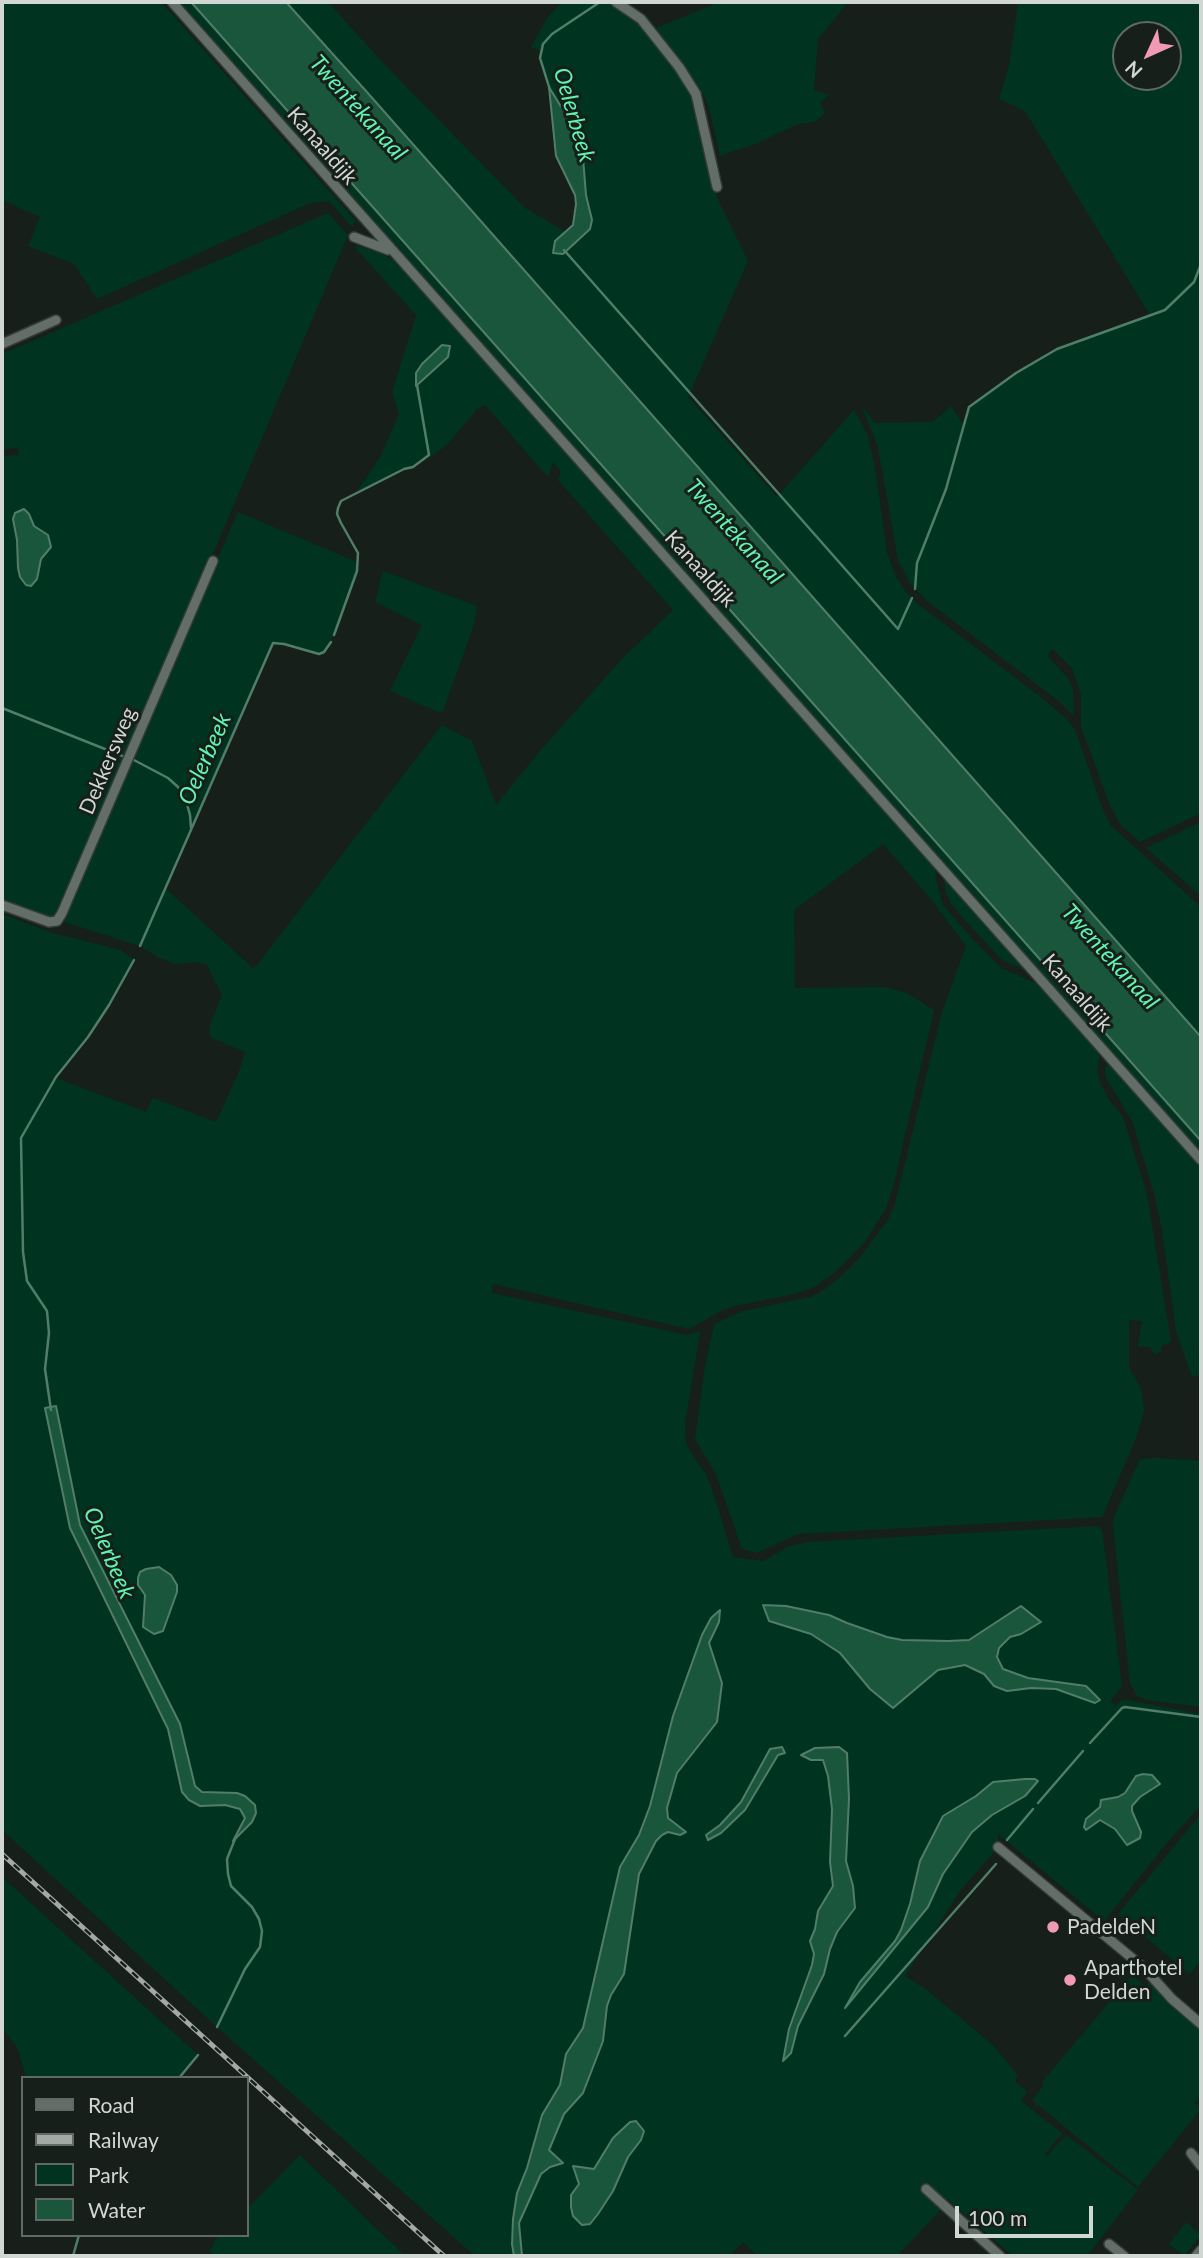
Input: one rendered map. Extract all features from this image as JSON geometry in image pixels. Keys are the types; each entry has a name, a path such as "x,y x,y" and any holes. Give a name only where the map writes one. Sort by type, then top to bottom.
{"street":[{"name":"Kanaaldijk","path":"172,2 1201,1160"},
{"path":"616,2 642,19 696,94 717,187"},
{"path":"361,216 354,235 393,253"},
{"path":"2,344 56,320"},
{"name":"Dekkersweg","path":"2,905 54,923 62,914 214,561"},
{"path":"998,1847 1144,1968 1172,1999 1201,2024"},
{"path":"1191,2153 1201,2166"},
{"path":"926,2189 1000,2256"},
{"path":"1108,2244 1124,2256"},
{"path":"1196,2256 1201,2250"}],"green space":[{"path":"2,2 161,2 355,220 352,227 329,201 310,203 97,299 74,264 28,246 40,217 2,200"},
{"path":"176,2 191,2 1201,1141 1201,1155 436,291 353,202"},
{"path":"286,2 328,2 384,64 525,208 566,232 555,241 553,253 562,254 590,229 591,211 584,184 583,158 574,128 549,87 542,68 540,51 531,47 549,15 563,2 608,2 645,29 691,89 698,108 717,198 748,261 688,397 777,497 854,410 867,434 875,467 887,553 896,577 906,592 1068,720 1076,732 1111,826 1201,907 1201,1037"},
{"path":"720,2 848,2 818,39 814,90 829,95 820,103 825,112 821,117 814,122 798,124 755,144 720,156 704,96 656,28"},
{"path":"1018,2 1201,2 1201,813 1140,842 1120,824 1110,806 1081,727 1081,694 1072,668 1053,649 1047,656 1068,678 1073,689 1074,716 1060,702 927,601 910,583 898,560 878,447 861,405 875,423 933,422 951,406 963,424 969,407 1016,373 1057,349 1150,315 1025,111 999,99 1009,66"},
{"path":"328,213 348,235 62,910 53,920 2,903 2,456 19,455 18,447 2,450 2,354","holes":["24,509 34,526 48,535 51,547 41,559 40,570 18,552 15,513"]},
{"path":"353,245 378,252 398,263 935,864 943,905 974,941 1001,968 1043,986 1100,1052 1097,1071 1100,1083 1123,1117 1147,1194 1171,1342 1161,1346 1161,1352 1154,1354 1150,1347 1140,1347 1138,1345 1142,1321 1129,1320 1129,1367 1141,1389 1144,1410 1137,1436 1102,1517 798,1534 757,1553 742,1549 716,1474 695,1439 714,1324 743,1311 810,1297 821,1292 861,1256 894,1207 942,1012 966,946 930,898 883,844 794,910 795,988 885,987 907,993 934,1010 893,1187 886,1208 865,1242 833,1274 815,1287 734,1306 689,1329 493,1284 492,1293 687,1335 700,1331 685,1424 686,1443 706,1474 733,1557 763,1561 790,1546 808,1542 1099,1526 1102,1530 1122,1686 1110,1702 1116,1705 1128,1700 1201,1714 1201,1805 1104,1921 998,1834 998,1847 960,1891 905,1976 927,1990 994,2046 1018,2076 1015,2081 1027,2092 1021,2101 1062,2133 1045,2158 1066,2135 1138,2190 1087,2256 1013,2256 947,2199 941,2203 944,2206 897,2256 758,2256 743,2242 729,2256 475,2256 217,2027 2,1830 2,914 53,933 121,950 134,960 109,1005 56,1078 146,1112 153,1098 216,1122 245,1052 210,1037 210,1024 222,995 207,965 197,962 175,964 140,946 64,922 139,739 238,512 357,562 357,571 334,635 324,652 313,654 284,644 272,643 166,889 254,969 442,725 472,741 496,805 620,661 673,610 558,480 561,471 553,462 548,477 485,405 477,409 448,444 436,453 413,467 357,492 381,455 399,414 392,392 416,315","holes":["56,1407 80,1525 180,1724 195,1786 200,1791 209,1792 256,1813 246,1829 234,1839 245,1818 240,1809 225,1805 193,1804 182,1792 168,1729 78,1548 63,1500 45,1408","138,1585 177,1592 163,1631 142,1618 145,1595"]},
{"path":"383,571 477,606 475,622 443,711 438,712 390,691 422,625 375,602"},
{"path":"1201,822 1201,896 1146,848"},
{"path":"943,872 1033,974 1002,960 964,919 951,904 946,893"},
{"path":"1108,1064 1112,1064 1201,1166 1201,1374 1192,1377 1176,1331 1155,1197 1132,1121 1105,1076"},
{"path":"1140,1459 1201,1461 1201,1707 1147,1700 1137,1696 1130,1683 1114,1517"},
{"path":"1201,1814 1201,1960 1190,1974 1118,1914"},
{"path":"2,1877 198,2055 181,2076 25,2076 18,2049 2,2027"},
{"path":"1132,1975 1145,1986 1150,1982 1172,2007 1201,2031 1201,2096 1194,2104 1197,2104 1200,2110 1138,2187 1036,2106 1033,2100 1044,2084 1042,2082"},
{"path":"300,2155 405,2256 213,2256 210,2251 218,2237 248,2237 248,2208"},
{"path":"1186,2222 1201,2235 1184,2256 1169,2244"}],"water":[{"name":"Twentekanaal","path":"191,2 286,2 366,91 1201,1037 1201,1141"},
{"path":"549,87 580,142 586,195 592,220 590,229 563,254 553,253 555,241 573,225 576,204 575,195 556,156"},
{"path":"442,345 450,346 448,357 416,386 416,373"},
{"path":"24,509 34,526 48,535 51,547 41,559 37,579 31,586 26,585 20,577 13,519 15,513"},
{"path":"56,1406 80,1525 180,1724 195,1786 202,1792 237,1793 255,1805 256,1813 252,1822 233,1841 245,1818 240,1809 225,1805 200,1806 182,1792 168,1729 70,1528 45,1408"},
{"path":"159,1567 171,1575 177,1585 177,1592 163,1631 154,1634 143,1627 145,1595 138,1585 138,1578 140,1572"},
{"path":"763,1605 786,1606 829,1615 902,1640 948,1641 969,1640 1021,1606 1041,1622 1010,1637 999,1648 997,1657 1003,1669 1028,1678 1086,1686 1100,1700 1095,1703 1056,1689 1007,1691 994,1686 984,1674 965,1665 938,1670 893,1708 870,1689 840,1653 811,1634 769,1621"},
{"path":"720,1610 719,1622 709,1643 722,1683 717,1722 677,1773 667,1808 668,1818 686,1832 680,1835 668,1832 662,1835 656,1841 639,1874 624,1974 607,2006 603,2041 583,2093 564,2114 549,2150 563,2163 550,2167 541,2174 519,2223 522,2256 514,2256 513,2219 517,2193 542,2115 560,2085 566,2054 583,2028 620,1867 639,1835 650,1806 673,1716 702,1635 711,1618"},
{"path":"782,1747 785,1753 778,1755 745,1810 721,1833 708,1840 706,1835 720,1825 741,1802 770,1749"},
{"path":"839,1747 847,1753 849,1799 846,1861 853,1886 855,1908 837,1932 824,1974 798,2026 791,2053 783,2061 789,2029 812,1965 814,1954 810,1941 818,1911 833,1886 830,1862 832,1809 828,1776 823,1760 811,1760 801,1755 815,1748"},
{"path":"1152,1775 1160,1784 1140,1797 1132,1806 1141,1832 1140,1838 1127,1845 1115,1829 1100,1820 1086,1830 1086,1819 1100,1807 1101,1800 1125,1793 1136,1776"},
{"path":"1025,1779 1038,1781 1025,1796 992,1815 972,1832 943,1874 928,1907 845,2008 860,1982 901,1930 920,1861 943,1816 993,1782"},
{"path":"636,2121 644,2131 641,2140 628,2157 613,2191 598,2214 590,2224 582,2225 573,2216 571,2207 571,2195 579,2184 573,2166 594,2169 613,2138 630,2122"}],"waterway":[{"name":"Oelerbeek","path":"550,90 540,58 543,44 552,34 600,2"},
{"path":"564,250 898,629 912,598"},
{"path":"915,589 917,563 946,489 969,407 1016,373 1057,349 1165,310 1194,282 1201,264"},
{"name":"Oelerbeek","path":"334,635 357,571 358,553 341,523 337,514 338,508 341,501 413,467 429,455 417,385"},
{"name":"Oelerbeek","path":"140,946 273,643 319,654 324,652 331,642"},
{"path":"2,708 125,757"},
{"path":"132,759 168,778 178,787 185,797 191,828"},
{"name":"Oelerbeek","path":"51,1410 45,1369 49,1333 47,1311 27,1281 23,1252 21,1138 56,1077 88,1037 134,960"},
{"path":"1090,1743 1125,1707 1201,1717"},
{"path":"1038,1803 1083,1751"},
{"path":"1007,1840 1033,1809"},
{"name":"Oelerbeek","path":"217,2027 245,1969 260,1947 262,1931 252,1907 231,1886 227,1859 235,1839"},
{"path":"845,2036 996,1864"},
{"name":"Oelerbeek","path":"181,2076 198,2055"},
{"name":"Oelerbeek","path":"73,2256 78,2237"}],"railway":[{"path":"2,1854 246,2076"},
{"path":"248,2078 444,2256"}],"place":[{"name":"PadeldeN","path":"1053,1927"},
{"name":"Aparthotel Delden","path":"1070,1980"}]}
